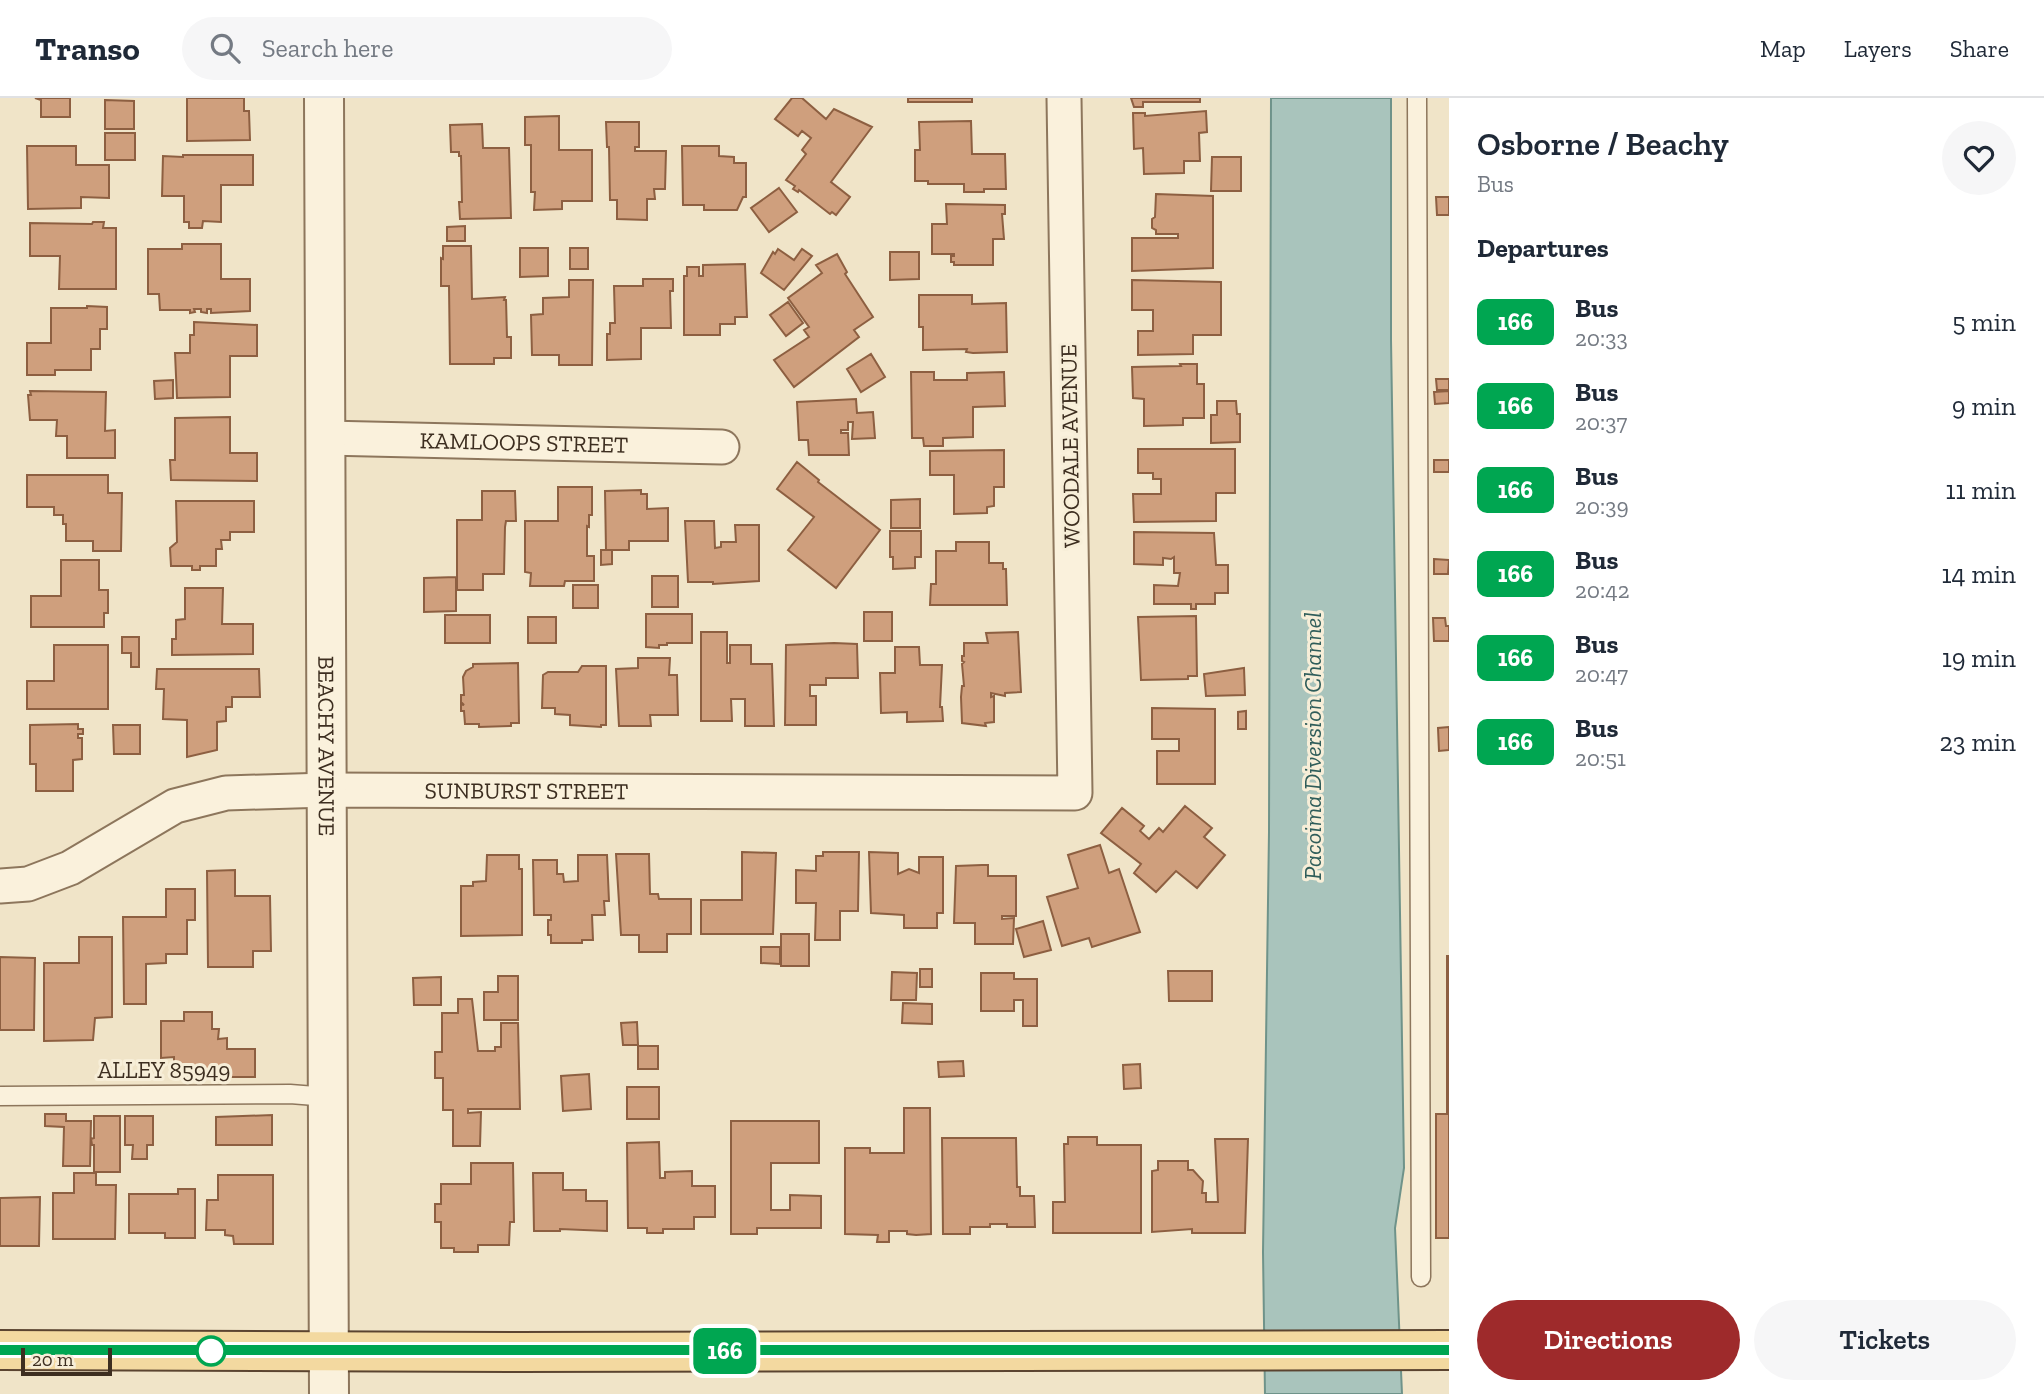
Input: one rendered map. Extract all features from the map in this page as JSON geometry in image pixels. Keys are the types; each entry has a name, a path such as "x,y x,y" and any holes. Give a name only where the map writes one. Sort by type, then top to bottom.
{"main road":[{"path":"0,1350 1449,1350"}],"street":[{"name":"BEACHY AVENUE","path":"324,98 329,1394"},
{"name":"WOODALE AVENUE","path":"1064,98 1075,793"},
{"name":"KAMLOOPS STREET","path":"326,438 722,447"},
{"name":"SUNBURST STREET","path":"0,886 28,884 70,868 175,806 226,793 327,790 1075,793"}],"lane":[{"path":"1417,98 1422,1277"},
{"name":"ALLEY 85949","path":"0,1096 290,1094 328,1097"}],"water":[{"name":"Pacoima Diversion Channel","path":"1271,98 1391,98 1391,340 1404,1168 1395,1228 1402,1394 1265,1394 1263,1252 1269,832"}],"building":[{"path":"35,98 70,98 70,117 41,117 41,100"},
{"path":"187,98 244,98 244,111 249,111 250,140 187,141"},
{"path":"792,98 802,98 826,119 834,109 872,127 831,182 850,197 836,215 832,212 830,214 799,190 798,192 793,189 795,186 786,180 806,154 802,150 811,138 802,131 798,136 775,119"},
{"path":"908,98 972,98 972,102 908,102"},
{"path":"1131,98 1200,98 1200,102 1143,102 1143,107 1134,107"},
{"path":"105,100 134,101 134,129 105,129"},
{"path":"1206,111 1207,132 1199,133 1200,161 1184,161 1184,173 1144,174 1143,148 1134,149 1133,113 1145,113 1145,116"},
{"path":"559,116 559,150 592,150 592,201 562,201 562,209 534,210 535,192 531,192 531,145 525,145 525,117"},
{"path":"971,121 972,154 1005,154 1006,189 964,192 964,184 928,184 928,181 915,181 915,150 920,150 919,122"},
{"path":"606,122 639,122 639,147 635,147 635,151 666,151 665,189 654,189 655,199 647,199 647,220 617,219 617,200 610,200"},
{"path":"482,124 483,148 509,148 511,218 460,219 461,156 459,152 451,152 450,125"},
{"path":"105,133 135,133 135,160 105,160"},
{"path":"27,146 76,146 76,165 109,165 109,198 81,197 81,208 28,209"},
{"path":"682,146 719,146 719,156 734,157 734,163 746,163 746,197 743,197 737,210 704,210 704,205 683,205"},
{"path":"253,155 253,185 221,185 221,222 203,221 202,228 189,228 189,222 184,222 184,196 162,196 163,156"},
{"path":"1212,157 1241,157 1241,191 1211,191"},
{"path":"779,188 797,212 769,232 751,208"},
{"path":"1156,194 1213,196 1213,268 1132,271 1132,238 1178,238 1178,234 1156,234 1156,230 1152,228"},
{"path":"1436,197 1449,197 1449,215 1437,215"},
{"path":"946,204 1005,205 1005,214 1002,214 1004,239 993,239 993,265 954,265 951,256 954,254 932,254 932,224 947,224"},
{"path":"104,222 103,228 116,228 116,289 59,289 60,256 30,256 30,223"},
{"path":"465,226 465,241 447,241 447,227"},
{"path":"182,244 221,244 221,279 250,279 250,311 211,313 211,309 207,309 207,313 194,309 195,312 190,313 190,310 160,310 159,294 148,294 148,249 182,249"},
{"path":"443,246 471,246 472,299 505,297 511,358 494,358 494,364 450,364 449,286 441,286"},
{"path":"520,248 548,248 548,276 520,277"},
{"path":"570,248 588,248 588,269 570,269"},
{"path":"778,249 794,260 802,249 812,256 784,290 761,273 773,252 775,254"},
{"path":"890,252 919,252 919,279 890,280"},
{"path":"837,254 847,272 845,274 873,317 854,330 859,337 794,387 774,360 809,337 804,330 809,327 788,298 822,273 816,265"},
{"path":"745,264 747,317 735,317 735,324 720,324 720,335 684,335 684,276 687,276 687,267 699,267 699,276 703,276 703,265"},
{"path":"643,279 673,279 673,291 670,291 671,328 641,328 641,359 607,360 607,334 610,334 610,323 615,323 614,286 643,286"},
{"path":"569,280 593,280 592,365 559,365 559,355 532,355 531,315 543,314 543,298 569,297"},
{"path":"1132,280 1221,282 1221,335 1193,335 1193,354 1138,355 1138,331 1153,331 1153,310 1132,310"},
{"path":"919,295 972,295 972,304 1006,303 1007,352 923,350 923,327 919,327"},
{"path":"788,302 803,323 786,336 770,315"},
{"path":"107,307 107,329 100,329 100,349 91,349 91,370 55,370 55,375 27,375 27,343 51,343 51,308"},
{"path":"194,322 257,325 257,356 230,356 230,397 177,398 175,353 190,353 190,335 194,335"},
{"path":"871,354 885,377 861,392 847,369"},
{"path":"1180,364 1197,364 1197,384 1204,384 1204,418 1183,418 1183,425 1144,426 1144,399 1133,398 1132,367 1181,366"},
{"path":"911,372 934,372 934,380 967,380 967,373 1004,372 1005,406 973,407 973,437 943,438 943,446 924,446 923,438 912,438"},
{"path":"1436,379 1449,379 1449,390 1437,390"},
{"path":"173,380 173,398 155,399 154,381"},
{"path":"30,391 106,392 105,431 115,430 115,458 67,458 67,436 56,436 57,420 30,420"},
{"path":"1449,391 1449,403 1435,404 1434,392"},
{"path":"856,399 857,413 873,412 875,438 852,439 853,422 848,422 848,430 841,430 841,433 848,433 849,455 809,455 808,440 799,440 797,402"},
{"path":"1217,401 1236,401 1237,414 1240,414 1240,442 1211,443 1211,415 1217,415"},
{"path":"230,417 230,453 257,453 257,481 171,480 170,460 175,460 175,418"},
{"path":"1138,449 1235,449 1235,493 1216,493 1216,521 1134,522 1133,494 1161,494 1161,479 1153,479 1153,473 1138,473"},
{"path":"1004,450 1004,487 994,487 994,506 987,507 987,513 954,514 954,475 930,475 930,451"},
{"path":"1434,460 1449,460 1449,472 1434,472"},
{"path":"797,462 819,480 818,482 880,530 836,588 788,550 814,517 777,489"},
{"path":"27,475 108,475 108,493 122,493 121,551 93,551 93,541 66,541 63,515 54,515 54,507 27,507"},
{"path":"558,487 592,487 592,515 589,515 589,527 587,526 587,556 594,556 594,581 565,581 564,586 530,586 531,573 525,572 525,521 558,521"},
{"path":"641,490 641,494 647,494 647,509 668,508 668,541 629,541 629,550 606,550 605,491"},
{"path":"482,491 515,491 516,521 506,521 505,527 504,574 483,574 483,590 457,590 457,520 482,520"},
{"path":"920,499 920,528 891,528 891,500"},
{"path":"176,501 254,501 254,532 230,532 230,540 221,540 222,549 216,549 216,566 200,566 200,570 192,570 192,566 171,566 170,548 177,542"},
{"path":"685,521 714,521 715,548 721,547 721,542 736,542 735,525 759,525 759,581 713,584 688,582"},
{"path":"890,531 921,531 921,557 915,557 915,568 893,569"},
{"path":"1134,532 1214,533 1216,565 1228,565 1228,593 1215,593 1215,604 1196,604 1196,609 1191,609 1191,604 1154,604 1154,585 1178,586 1180,573 1174,573 1174,557 1163,558 1163,565 1134,564"},
{"path":"956,542 989,542 989,563 1003,563 1003,569 1006,569 1007,605 930,605 931,584 936,584 936,551 956,551"},
{"path":"601,550 612,550 612,564 601,565"},
{"path":"1434,559 1449,560 1448,574 1434,574"},
{"path":"61,560 99,560 99,590 108,590 108,613 104,613 104,627 31,627 31,596 61,596"},
{"path":"652,576 678,576 678,607 652,607"},
{"path":"456,577 456,611 424,612 424,578"},
{"path":"573,585 598,585 598,608 573,608"},
{"path":"185,588 223,588 222,624 253,624 253,654 172,655 172,639 176,639 176,620 185,619"},
{"path":"864,612 892,612 892,641 864,641"},
{"path":"646,614 692,614 692,643 667,643 659,645 659,648 646,647"},
{"path":"445,615 490,615 490,643 445,643"},
{"path":"1196,616 1197,676 1188,676 1188,679 1141,680 1138,617"},
{"path":"528,617 556,617 556,643 528,643"},
{"path":"1433,618 1445,618 1446,626 1449,626 1449,641 1434,641"},
{"path":"701,632 727,632 727,663 730,663 730,645 751,645 751,664 772,664 774,726 745,726 745,699 731,699 732,721 701,721"},
{"path":"1018,632 1021,692 1005,693 1005,696 991,693 991,697 994,696 994,722 985,723 986,726 962,723 964,643 988,643 986,633"},
{"path":"122,637 139,637 139,667 131,667 131,653 122,653"},
{"path":"857,644 858,678 826,678 826,685 810,685 810,696 816,696 816,725 785,725 786,645"},
{"path":"54,645 108,645 108,709 27,709 27,681 54,681"},
{"path":"895,647 919,647 920,665 942,665 940,707 943,721 907,722 907,712 881,713 880,673 895,673"},
{"path":"638,658 670,658 669,675 677,675 678,715 650,715 651,726 619,726 616,669 638,668"},
{"path":"518,663 519,723 511,723 511,726 479,727 479,724 465,724 464,711 461,711 461,704 464,705 461,695 464,695 463,677 466,671 473,667 473,664"},
{"path":"582,666 606,666 606,725 601,727 570,725 570,715 555,714 555,708 542,708 543,675 548,672 578,672"},
{"path":"1244,668 1245,695 1206,696 1204,674"},
{"path":"157,669 259,669 260,697 232,697 232,707 226,707 226,721 217,722 217,750 187,757 187,720 163,719 164,689 156,689"},
{"path":"1152,708 1215,709 1215,784 1157,784 1157,751 1179,751 1179,739 1152,739"},
{"path":"1246,711 1246,729 1238,729 1238,712"},
{"path":"78,724 78,729 83,729 83,734 78,734 78,738 82,738 82,759 73,760 73,791 36,791 36,764 30,764 30,725"},
{"path":"113,725 140,725 140,754 114,754"},
{"path":"1449,727 1449,750 1439,751 1438,728"},
{"path":"1185,806 1212,828 1204,837 1225,855 1197,888 1176,871 1156,892 1134,873 1141,864 1101,833 1122,808 1144,826 1140,831 1149,839 1159,828 1163,832"},
{"path":"1100,845 1109,873 1119,869 1140,932 1092,947 1089,938 1062,946 1047,897 1078,888 1068,855"},
{"path":"742,852 776,853 773,934 701,934 701,900 742,900"},
{"path":"823,852 859,852 858,911 840,911 840,940 815,940 816,903 796,903 796,870 816,871 816,856 823,856"},
{"path":"869,852 898,853 898,874 909,869 919,873 919,857 943,857 943,913 937,913 937,928 904,928 904,915 871,913"},
{"path":"616,854 649,854 650,894 658,894 659,899 691,899 691,934 667,934 667,952 639,952 639,935 621,935"},
{"path":"487,855 519,855 519,869 522,869 522,935 461,936 461,886 473,886 473,882 486,881"},
{"path":"578,855 607,855 609,901 604,901 605,915 592,915 593,940 582,940 582,943 551,943 548,920 551,920 551,915 534,915 533,860 557,860 557,874 563,874 564,882 578,881"},
{"path":"988,865 988,876 1016,876 1016,916 1002,916 1002,919 1014,918 1013,944 975,944 975,923 954,923 956,866"},
{"path":"235,870 235,896 270,896 271,951 253,951 253,967 208,967 207,871"},
{"path":"166,889 195,889 195,920 187,920 187,954 166,954 166,963 146,964 146,1004 124,1004 123,917 166,917"},
{"path":"1043,921 1051,950 1024,957 1016,929"},
{"path":"781,934 809,934 809,966 781,966"},
{"path":"79,937 112,937 112,1017 95,1018 93,1040 44,1041 44,963 79,963"},
{"path":"761,947 780,947 780,964 761,963"},
{"path":"1447,956 1449,1238 1436,1238 1436,1114 1447,1114"},
{"path":"0,957 35,958 34,1030 0,1030"},
{"path":"920,969 932,969 932,987 920,987"},
{"path":"1168,971 1212,971 1212,1001 1169,1001"},
{"path":"892,972 917,973 916,1000 891,1000"},
{"path":"981,973 1014,973 1014,979 1037,979 1037,1026 1023,1026 1023,1000 1014,1000 1014,1011 981,1011"},
{"path":"498,976 518,976 518,1020 484,1020 484,992 498,992"},
{"path":"441,977 441,1005 414,1005 413,978"},
{"path":"458,999 472,999 478,1051 495,1051 495,1047 501,1047 501,1023 518,1023 520,1109 468,1109 468,1113 481,1112 480,1146 453,1146 453,1110 443,1110 443,1078 435,1078 435,1052 442,1052 442,1013 458,1013"},
{"path":"903,1003 932,1004 932,1024 902,1023"},
{"path":"184,1012 212,1012 212,1029 219,1029 218,1039 227,1038 227,1049 255,1049 255,1077 174,1077 174,1057 161,1058 161,1021 184,1021"},
{"path":"637,1022 638,1045 623,1045 621,1023"},
{"path":"638,1046 658,1046 658,1069 638,1069"},
{"path":"963,1061 964,1076 939,1077 938,1062"},
{"path":"1140,1064 1141,1088 1124,1089 1123,1065"},
{"path":"589,1074 591,1109 563,1111 561,1076"},
{"path":"627,1087 659,1087 659,1119 627,1119"},
{"path":"904,1108 930,1108 931,1234 889,1231 889,1242 877,1242 878,1235 845,1234 845,1148 870,1148 870,1153 904,1153"},
{"path":"45,1114 66,1114 66,1121 91,1121 90,1166 63,1166 64,1127 45,1126"},
{"path":"272,1115 272,1145 216,1145 216,1117"},
{"path":"94,1116 120,1116 120,1172 94,1172 94,1145 91,1139 94,1138"},
{"path":"125,1116 153,1116 153,1145 147,1145 147,1159 132,1159 133,1145 125,1145"},
{"path":"731,1121 819,1121 819,1163 771,1163 771,1210 790,1210 790,1195 821,1196 821,1228 757,1228 757,1234 731,1234"},
{"path":"1068,1137 1097,1137 1097,1145 1141,1145 1141,1233 1053,1233 1053,1202 1065,1202 1064,1144 1068,1144"},
{"path":"942,1138 1016,1138 1017,1187 1020,1187 1020,1196 1034,1196 1035,1227 990,1224 990,1227 970,1227 970,1234 943,1234"},
{"path":"1215,1139 1248,1139 1245,1233 1192,1233 1192,1229 1152,1232 1152,1171 1158,1170 1158,1161 1188,1161 1188,1170 1193,1170 1203,1181 1202,1193 1206,1193 1206,1202 1218,1202"},
{"path":"659,1142 660,1178 665,1178 665,1172 692,1171 692,1186 715,1186 715,1217 694,1217 694,1229 663,1229 663,1233 647,1233 647,1228 628,1228 627,1143"},
{"path":"471,1163 513,1163 514,1222 510,1222 509,1245 478,1245 478,1252 454,1252 454,1248 441,1248 441,1222 435,1222 435,1204 441,1204 441,1184 471,1184"},
{"path":"74,1173 96,1173 96,1185 116,1185 115,1239 53,1239 53,1193 74,1193"},
{"path":"533,1173 563,1173 563,1190 586,1190 586,1201 607,1201 607,1231 534,1231"},
{"path":"218,1175 273,1175 273,1244 234,1244 233,1236 225,1235 225,1230 206,1230 207,1200 218,1200"},
{"path":"178,1189 195,1189 195,1238 165,1238 165,1233 129,1233 129,1194 178,1194"},
{"path":"40,1197 39,1246 0,1246 0,1198"}],"bus line":[{"name":"166","path":"0,1350 1449,1350"}]}
